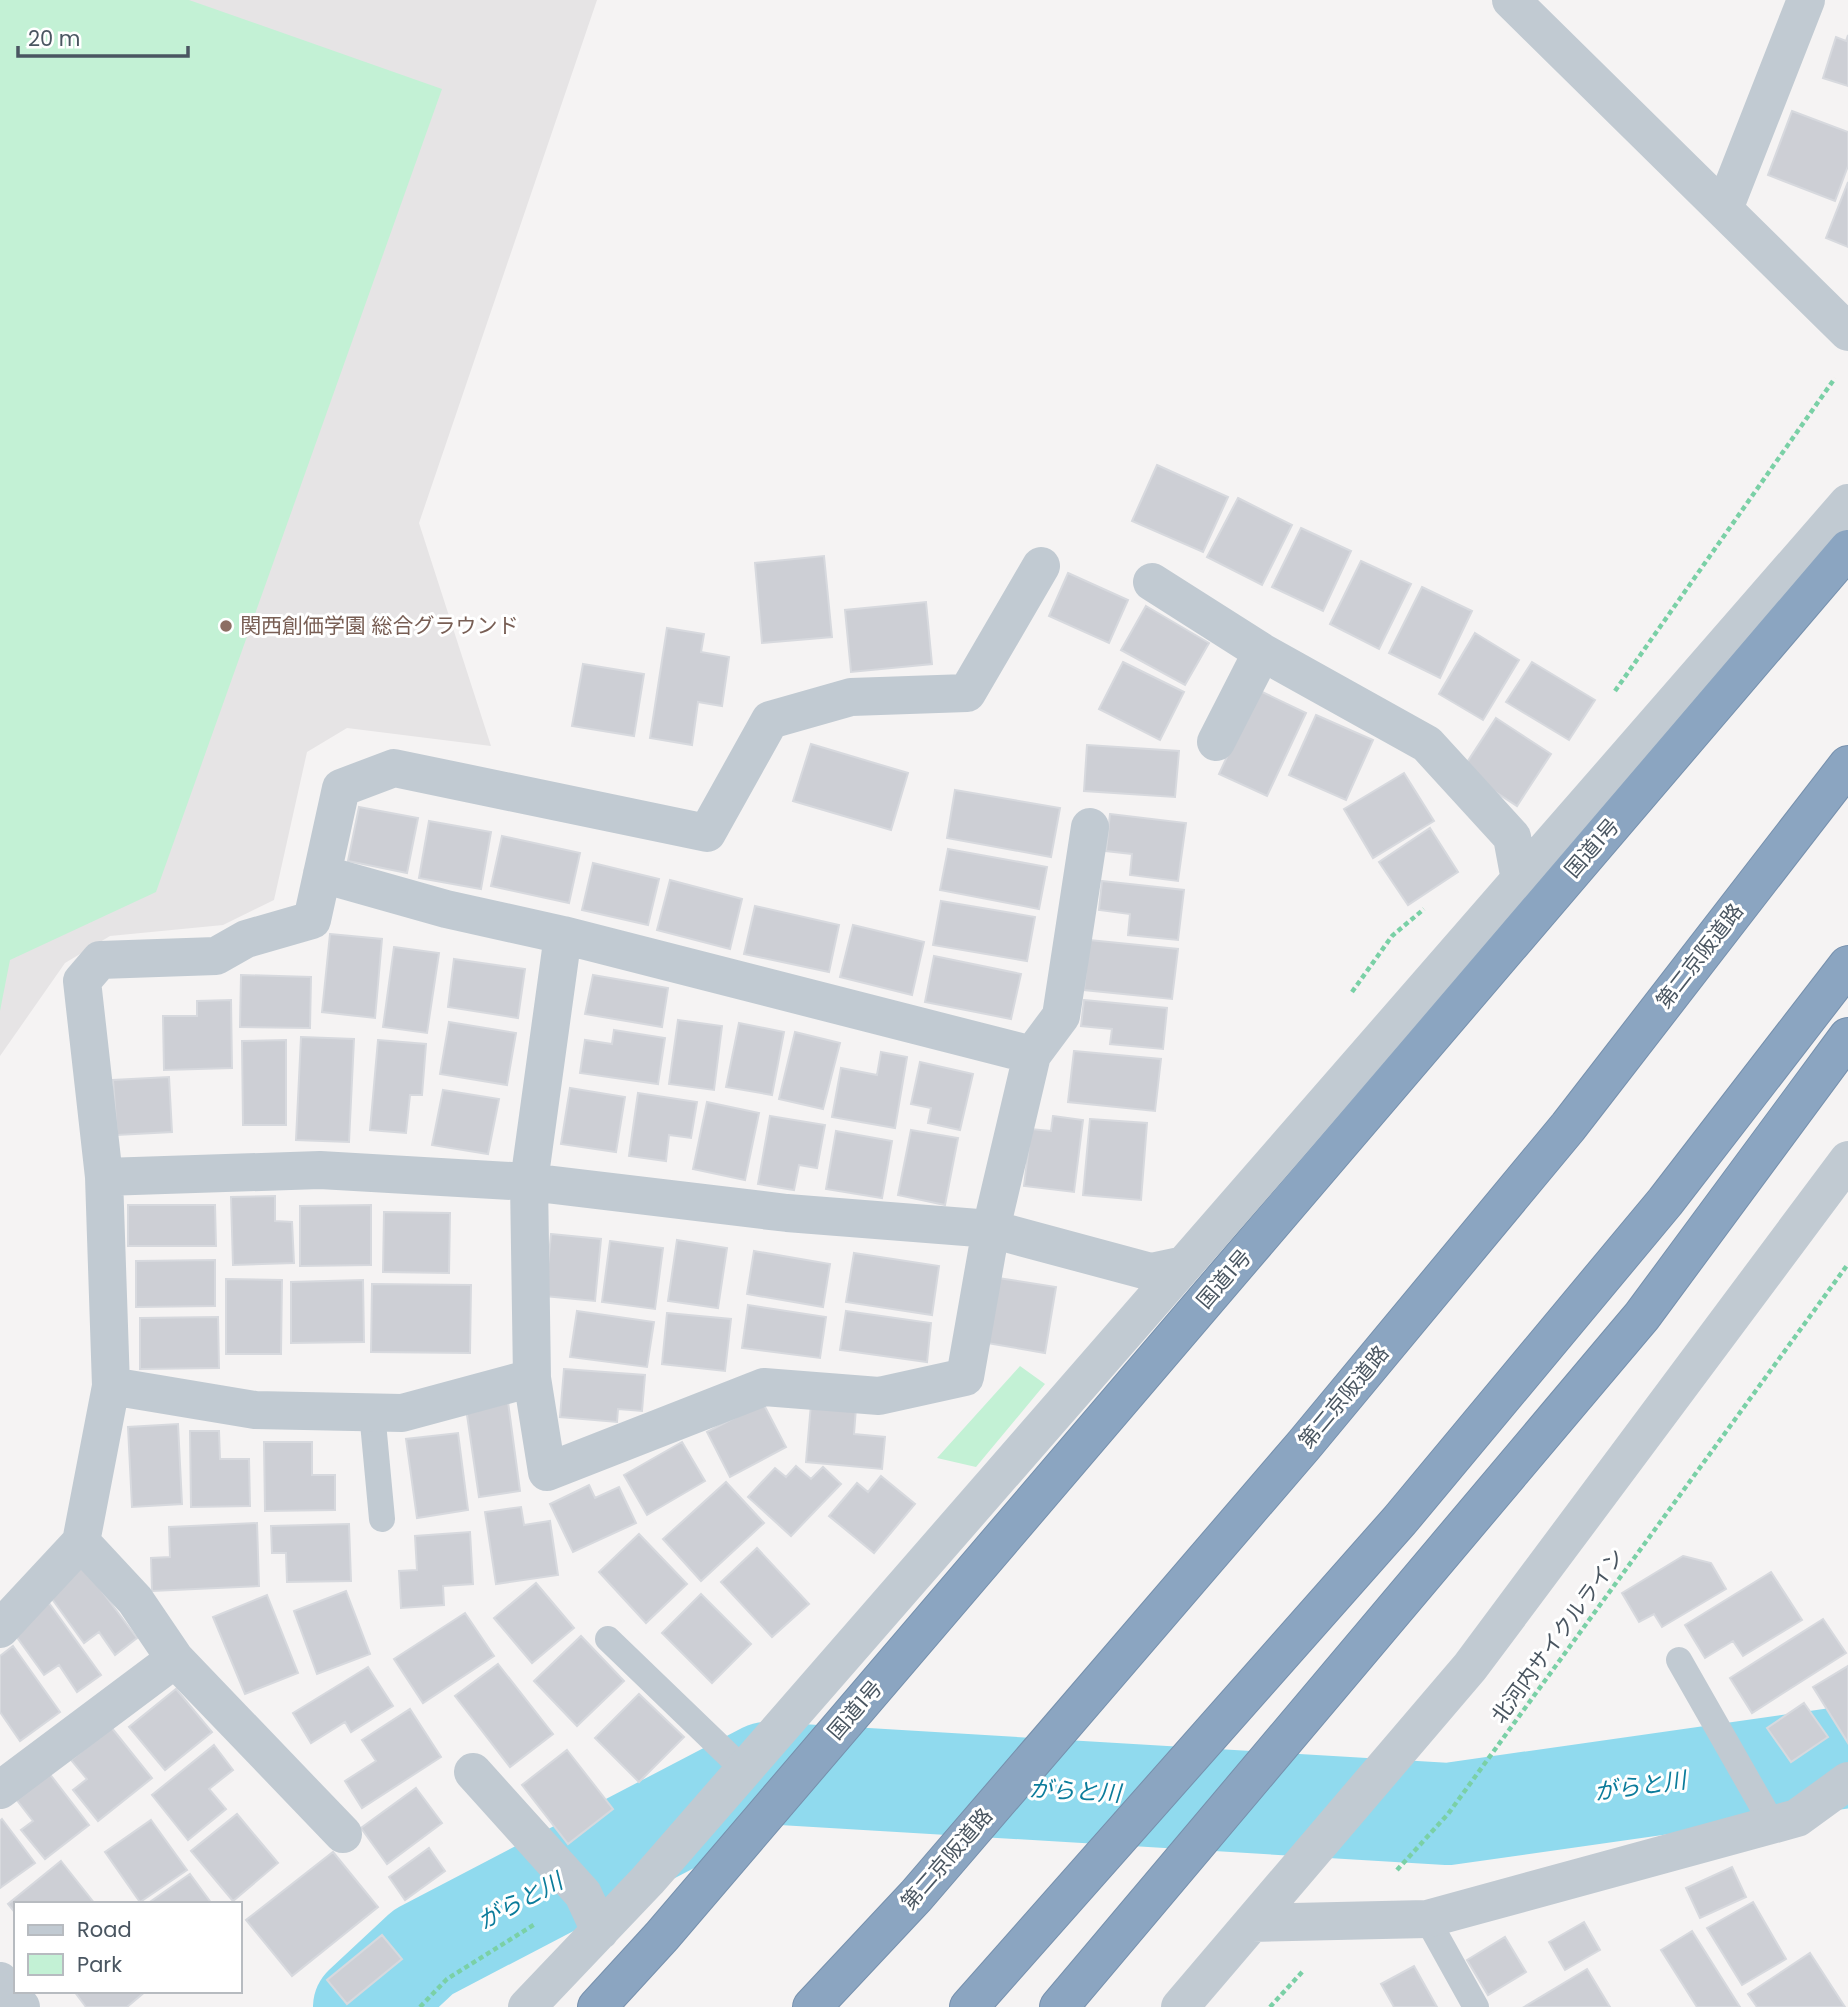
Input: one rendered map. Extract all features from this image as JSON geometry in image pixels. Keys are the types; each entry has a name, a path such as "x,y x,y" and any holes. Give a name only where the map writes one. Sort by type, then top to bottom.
{"highway":[{"name":"国道1号","path":"597,2007 662,1936 1848,549"},
{"name":"第二京阪道路","path":"812,2007 916,1896 1304,1445 1568,1128 1848,765"},
{"path":"969,2007 1400,1520 1665,1202 1848,965"},
{"path":"1059,2007 1642,1316 1848,1037"}],"street":[{"path":"1511,0 1848,332"},
{"path":"1724,209 1806,0"},
{"path":"527,2007 600,1931 744,1770 1848,503"},
{"path":"0,1629 81,1542 111,1386 104,1177 82,981 100,960 216,956 246,939 312,920 341,789 394,768 707,833 770,720 851,696 967,692 1041,566"},
{"path":"1152,582 1262,652 1427,744 1512,837 1520,880"},
{"path":"1216,742 1262,652"},
{"path":"563,934 530,1182 532,1378 547,1472 764,1387 879,1396 965,1377 991,1229 1032,1055 1061,1016 1090,827"},
{"path":"322,874 446,909 563,934 1032,1055"},
{"path":"1180,2007 1470,1667 1848,1160"},
{"path":"104,1177 320,1170 530,1182 788,1213 991,1229 1151,1272 1184,1265"},
{"path":"111,1386 255,1410 402,1413 532,1378"},
{"path":"81,1542 135,1600 175,1659 342,1835"},
{"path":"0,1790 175,1659"},
{"path":"473,1772 583,1894 600,1931"},
{"path":"1252,1923 1427,1919 1797,1818 1848,1781"},
{"path":"0,1981 21,2007"}],"lane":[{"path":"372,1412 382,1519"},
{"path":"608,1639 744,1770"},
{"path":"1679,1660 1773,1825"},
{"path":"1427,1919 1476,2007"}],"path":[{"name":"北河内サイクルライン","path":"1270,2007 1448,1814 1848,1264"}],"shaded area":[{"name":"関西創価学園 総合グラウンド","path":"0,0 597,0 419,523 491,746 347,728 307,752 274,900 223,925 110,936 65,963 0,1056"}],"green space":[{"name":"関西創価学園 総合グラウンド","path":"0,0 189,0 442,89 156,892 10,960 0,1011"},
{"path":"1020,1366 1045,1384 976,1467 937,1458"}],"building":[{"path":"1848,35 1848,86 1823,78 1836,37 1846,41"},
{"path":"1792,111 1848,132 1848,166 1835,201 1768,175"},
{"path":"1848,182 1848,247 1826,238"},
{"path":"1157,465 1228,497 1203,552 1132,521"},
{"path":"1238,498 1292,525 1262,585 1207,557"},
{"path":"1301,528 1351,551 1323,611 1272,587"},
{"path":"824,556 832,637 762,643 755,563"},
{"path":"1361,561 1411,584 1379,649 1330,624"},
{"path":"1068,573 1128,600 1109,643 1049,616"},
{"path":"1422,587 1472,611 1440,678 1389,653"},
{"path":"926,602 932,664 851,672 845,610"},
{"path":"1146,606 1209,643 1185,685 1121,650"},
{"path":"667,628 704,634 701,652 729,657 722,706 698,702 692,745 650,738"},
{"path":"1475,633 1519,660 1483,720 1439,694"},
{"path":"1123,662 1184,692 1160,740 1099,709"},
{"path":"1532,662 1595,700 1569,740 1506,702"},
{"path":"583,664 644,674 634,736 572,726"},
{"path":"1258,690 1306,713 1267,796 1219,774"},
{"path":"1316,715 1373,740 1346,800 1289,775"},
{"path":"1496,718 1551,754 1517,806 1462,770"},
{"path":"811,744 908,773 891,830 793,801"},
{"path":"1087,745 1179,751 1175,797 1084,791"},
{"path":"1404,773 1434,821 1373,858 1344,809"},
{"path":"955,790 1060,808 1051,857 947,838"},
{"path":"359,807 418,818 407,873 348,861"},
{"path":"1110,814 1186,823 1178,881 1130,875 1132,854 1106,851"},
{"path":"429,821 491,832 481,889 419,878"},
{"path":"1430,828 1458,872 1408,905 1379,862"},
{"path":"502,836 580,853 569,903 491,886"},
{"path":"948,849 1047,867 1039,909 940,890"},
{"path":"593,863 659,879 648,925 582,910"},
{"path":"670,880 742,899 730,949 657,930"},
{"path":"1102,881 1184,890 1178,940 1128,935 1130,914 1099,910"},
{"path":"941,901 1035,917 1027,961 933,945"},
{"path":"755,906 839,925 829,972 744,954"},
{"path":"853,925 924,942 912,995 840,977"},
{"path":"330,934 382,939 375,1018 322,1012"},
{"path":"1089,940 1178,949 1172,999 1084,990"},
{"path":"394,947 439,953 427,1033 383,1027"},
{"path":"934,956 1021,974 1011,1019 925,1002"},
{"path":"454,959 525,969 518,1018 448,1007"},
{"path":"241,975 311,977 310,1028 240,1027"},
{"path":"593,975 668,988 662,1027 585,1014"},
{"path":"231,1000 232,1068 164,1070 163,1016 197,1016 197,1001"},
{"path":"1084,1000 1167,1008 1163,1049 1110,1044 1112,1029 1081,1026"},
{"path":"678,1020 722,1026 714,1090 669,1084"},
{"path":"449,1022 516,1033 507,1085 440,1074"},
{"path":"739,1023 784,1032 772,1095 726,1087"},
{"path":"614,1030 665,1038 658,1084 580,1073 585,1040 612,1044"},
{"path":"795,1032 840,1043 823,1109 779,1099"},
{"path":"301,1037 354,1039 349,1142 296,1140"},
{"path":"286,1040 286,1125 243,1125 242,1041"},
{"path":"378,1040 426,1044 422,1095 410,1095 406,1133 370,1130"},
{"path":"1074,1051 1161,1059 1155,1111 1068,1102"},
{"path":"881,1052 907,1057 895,1128 832,1117 841,1068 877,1075"},
{"path":"920,1062 973,1074 960,1130 928,1123 931,1108 911,1104"},
{"path":"169,1077 172,1132 117,1135 113,1080"},
{"path":"570,1088 625,1097 616,1152 561,1144"},
{"path":"443,1090 499,1099 488,1154 432,1145"},
{"path":"638,1093 697,1102 691,1138 669,1135 666,1161 629,1156"},
{"path":"707,1102 759,1113 745,1180 693,1169"},
{"path":"770,1116 825,1125 817,1168 799,1165 794,1190 758,1184"},
{"path":"1053,1116 1083,1120 1074,1192 1024,1186 1031,1129 1051,1131"},
{"path":"1090,1119 1147,1123 1141,1200 1083,1195"},
{"path":"911,1130 958,1138 945,1205 898,1195"},
{"path":"836,1131 892,1141 882,1198 826,1189"},
{"path":"275,1196 275,1221 292,1222 294,1263 233,1265 231,1197"},
{"path":"128,1205 215,1205 216,1246 128,1246"},
{"path":"371,1205 371,1265 300,1266 300,1206"},
{"path":"384,1212 450,1213 449,1273 383,1272"},
{"path":"551,1234 601,1239 595,1301 545,1296"},
{"path":"677,1240 727,1248 718,1308 668,1301"},
{"path":"610,1241 663,1248 655,1309 602,1302"},
{"path":"754,1251 830,1264 823,1307 747,1294"},
{"path":"854,1253 939,1266 932,1315 846,1302"},
{"path":"215,1260 215,1306 136,1307 136,1261"},
{"path":"998,1278 1056,1287 1045,1353 987,1343"},
{"path":"226,1279 282,1280 281,1354 226,1354"},
{"path":"363,1280 364,1342 291,1343 291,1282"},
{"path":"372,1284 471,1285 470,1353 371,1352"},
{"path":"748,1305 826,1317 820,1358 742,1348"},
{"path":"577,1311 654,1322 647,1367 570,1357"},
{"path":"846,1311 931,1323 927,1362 840,1350"},
{"path":"667,1313 731,1319 725,1371 662,1364"},
{"path":"218,1317 219,1368 140,1369 140,1318"},
{"path":"564,1369 645,1375 642,1411 618,1409 617,1422 560,1417"},
{"path":"508,1402 520,1491 479,1497 466,1408"},
{"path":"763,1403 786,1447 730,1477 707,1432"},
{"path":"811,1404 856,1408 854,1434 885,1437 882,1469 806,1462"},
{"path":"178,1424 182,1504 132,1507 128,1427"},
{"path":"190,1431 219,1431 220,1459 249,1459 250,1506 191,1507"},
{"path":"458,1433 468,1510 417,1518 406,1439"},
{"path":"264,1442 312,1442 312,1475 335,1475 335,1510 265,1511"},
{"path":"682,1442 705,1481 647,1515 624,1475"},
{"path":"796,1466 811,1479 823,1467 841,1484 791,1536 748,1497 775,1468 786,1477"},
{"path":"881,1476 915,1504 874,1553 829,1516 857,1483 868,1492"},
{"path":"726,1482 764,1523 701,1581 663,1539"},
{"path":"589,1485 595,1498 619,1487 636,1523 573,1552 550,1504"},
{"path":"521,1507 524,1525 550,1521 558,1575 496,1584 485,1512"},
{"path":"257,1523 259,1586 152,1591 151,1558 170,1557 169,1527"},
{"path":"349,1524 351,1581 287,1582 286,1553 272,1553 271,1526"},
{"path":"470,1532 473,1584 443,1586 444,1605 401,1608 399,1571 417,1570 415,1536"},
{"path":"639,1534 687,1584 646,1623 599,1572"},
{"path":"757,1548 809,1604 772,1637 721,1582"},
{"path":"1683,1556 1711,1563 1726,1589 1662,1627 1654,1614 1639,1622 1622,1593"},
{"path":"83,1566 137,1638 115,1655 99,1632 84,1643 47,1592"},
{"path":"1771,1572 1802,1620 1743,1656 1733,1641 1705,1658 1685,1625"},
{"path":"536,1583 574,1628 532,1663 494,1618"},
{"path":"346,1591 370,1654 317,1674 294,1611"},
{"path":"701,1594 751,1644 712,1683 662,1633"},
{"path":"267,1595 298,1673 245,1694 213,1617"},
{"path":"49,1603 101,1675 77,1692 59,1665 44,1675 11,1629"},
{"path":"465,1613 494,1656 423,1703 394,1659"},
{"path":"1823,1619 1846,1653 1752,1713 1730,1678"},
{"path":"581,1636 624,1681 577,1726 534,1681"},
{"path":"13,1646 60,1712 20,1741 0,1712 0,1656"},
{"path":"498,1664 553,1734 510,1767 455,1696"},
{"path":"1848,1666 1848,1743 1813,1687"},
{"path":"368,1667 393,1706 351,1732 345,1722 311,1743 293,1713"},
{"path":"176,1689 212,1732 165,1770 129,1727"},
{"path":"639,1694 684,1737 639,1782 595,1738"},
{"path":"1804,1703 1828,1737 1791,1762 1767,1728"},
{"path":"410,1709 441,1757 362,1808 345,1781 376,1761 362,1740"},
{"path":"111,1727 152,1778 98,1821 73,1790 87,1779 71,1760"},
{"path":"214,1745 233,1770 209,1789 226,1809 188,1840 152,1795"},
{"path":"567,1750 613,1809 568,1844 522,1785"},
{"path":"49,1773 89,1825 45,1859 21,1830 33,1821 16,1799"},
{"path":"416,1788 442,1823 387,1864 361,1828"},
{"path":"237,1814 278,1863 233,1901 191,1851"},
{"path":"2,1819 35,1863 0,1888 0,1821"},
{"path":"151,1820 187,1870 140,1902 105,1852"},
{"path":"429,1848 445,1871 405,1900 389,1877"},
{"path":"333,1852 378,1907 292,1976 246,1920"},
{"path":"61,1861 93,1902 14,1902 14,1912 8,1904"},
{"path":"1732,1867 1746,1897 1700,1918 1686,1888"},
{"path":"190,1874 211,1902 150,1902"},
{"path":"1753,1902 1786,1959 1742,1985 1707,1928"},
{"path":"1584,1922 1600,1950 1565,1970 1549,1942"},
{"path":"1692,1931 1740,2007 1697,2007 1661,1950"},
{"path":"382,1935 402,1959 347,2004 327,1980"},
{"path":"1505,1937 1526,1972 1488,1995 1467,1960"},
{"path":"1810,1953 1845,2007 1757,2007 1748,1994"},
{"path":"1414,1966 1437,2007 1394,2007 1381,1984"},
{"path":"1587,1969 1610,2007 1524,2007"},
{"path":"76,1993 144,1993 127,2007 86,2007"}],"waterway":[{"name":"がらと川","path":"364,2007 423,1952 766,1773 1448,1814 1848,1757"}],"place":[{"name":"関西創価学園 総合グラウンド","path":"226,626"}]}
